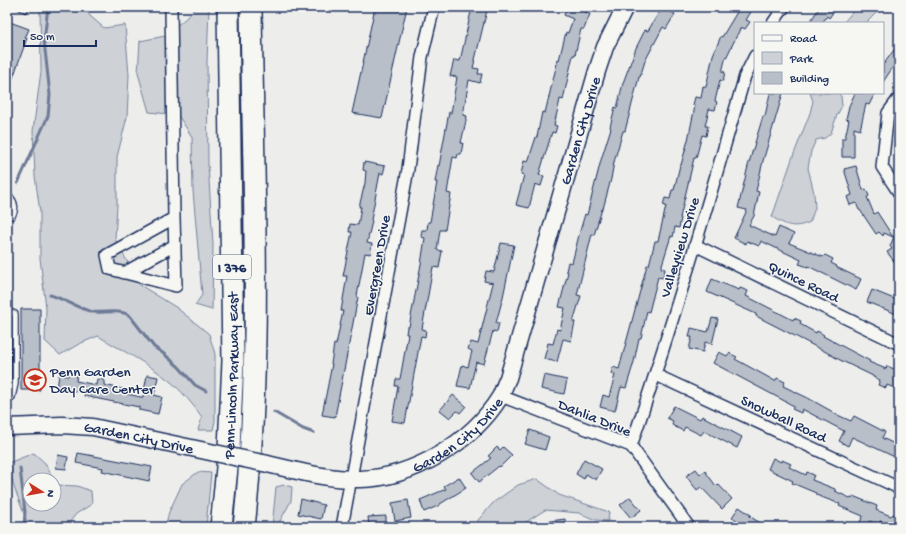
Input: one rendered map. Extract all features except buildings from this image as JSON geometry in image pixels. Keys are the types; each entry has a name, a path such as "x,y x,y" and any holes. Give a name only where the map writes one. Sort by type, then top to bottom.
{"highway":[{"name":"Penn-Lincoln Parkway East","path":"221,527 229,448 233,361 228,7"},
{"name":"Penn-Lincoln Parkway East","path":"244,527 251,450 255,361 250,7"}],"street":[{"path":"171,7 176,286 110,269 107,255 174,218"},
{"name":"Evergreen Drive","path":"342,527 408,169 422,57 434,7"},
{"name":"Garden City Drive","path":"7,427 62,425 93,427 327,477 351,479 383,477 409,470 450,448 472,430 489,413 501,396 517,350 597,71 605,47 625,7"},
{"path":"774,22 784,7"},
{"name":"Valleyview Drive","path":"631,446 656,375 696,245 745,76 754,58"},
{"path":"899,98 888,113 882,167 899,193"},
{"path":"124,273 175,245"},
{"name":"Quince Road","path":"696,245 899,344"},
{"name":"Snowball Road","path":"656,375 899,488"},
{"name":"Dahlia Drive","path":"501,396 631,446 689,527"}],"lane":[{"path":"21,7 25,9 26,7"},
{"path":"7,197 11,198 15,203 14,214 12,216 7,216"},
{"path":"7,311 15,314 15,384 12,396 7,399"}],"green space":[{"path":"40,7 84,7 90,16 104,28 125,25 129,75 127,117 117,157 115,239 140,285 177,308 209,334 215,354 215,421 213,430 198,430 202,417 184,394 163,375 98,336 79,344 60,355 45,341 46,308 40,258 40,212 35,176 33,131 41,71"},
{"path":"196,7 209,7 207,62 208,164 213,244 212,310 195,305 202,295 193,191 192,137 178,115 149,112 138,73 140,41 165,36"},
{"path":"857,7 882,7 867,22 844,22"},
{"path":"810,94 839,94 841,96 842,106 837,115 831,133 825,138 816,140 811,151 808,168 814,193 815,208 810,222 791,226 772,217 813,101"},
{"path":"34,453 45,463 50,472 22,472 22,508 14,487 8,463"},
{"path":"198,472 211,473 206,527 165,527 169,512 182,484"},
{"path":"537,479 559,495 609,512 608,521 596,520 579,513 545,510 518,527 472,527 494,502 518,485"},
{"path":"62,485 77,486 91,491 92,504 76,514 66,527 29,527 23,512 62,512"},
{"path":"284,485 292,487 291,501 280,521 280,527 272,527 276,487"}],"waterway":[{"path":"18,183 48,116 50,95 44,41 48,7"},
{"path":"50,295 87,311 118,312 130,316 154,347 179,367 195,385 206,391"},
{"path":"274,412 303,429 314,433"},
{"path":"20,468 25,512 24,527"}],"place":[{"name":"Penn Garden Day Care Center","path":"35,380"}]}
